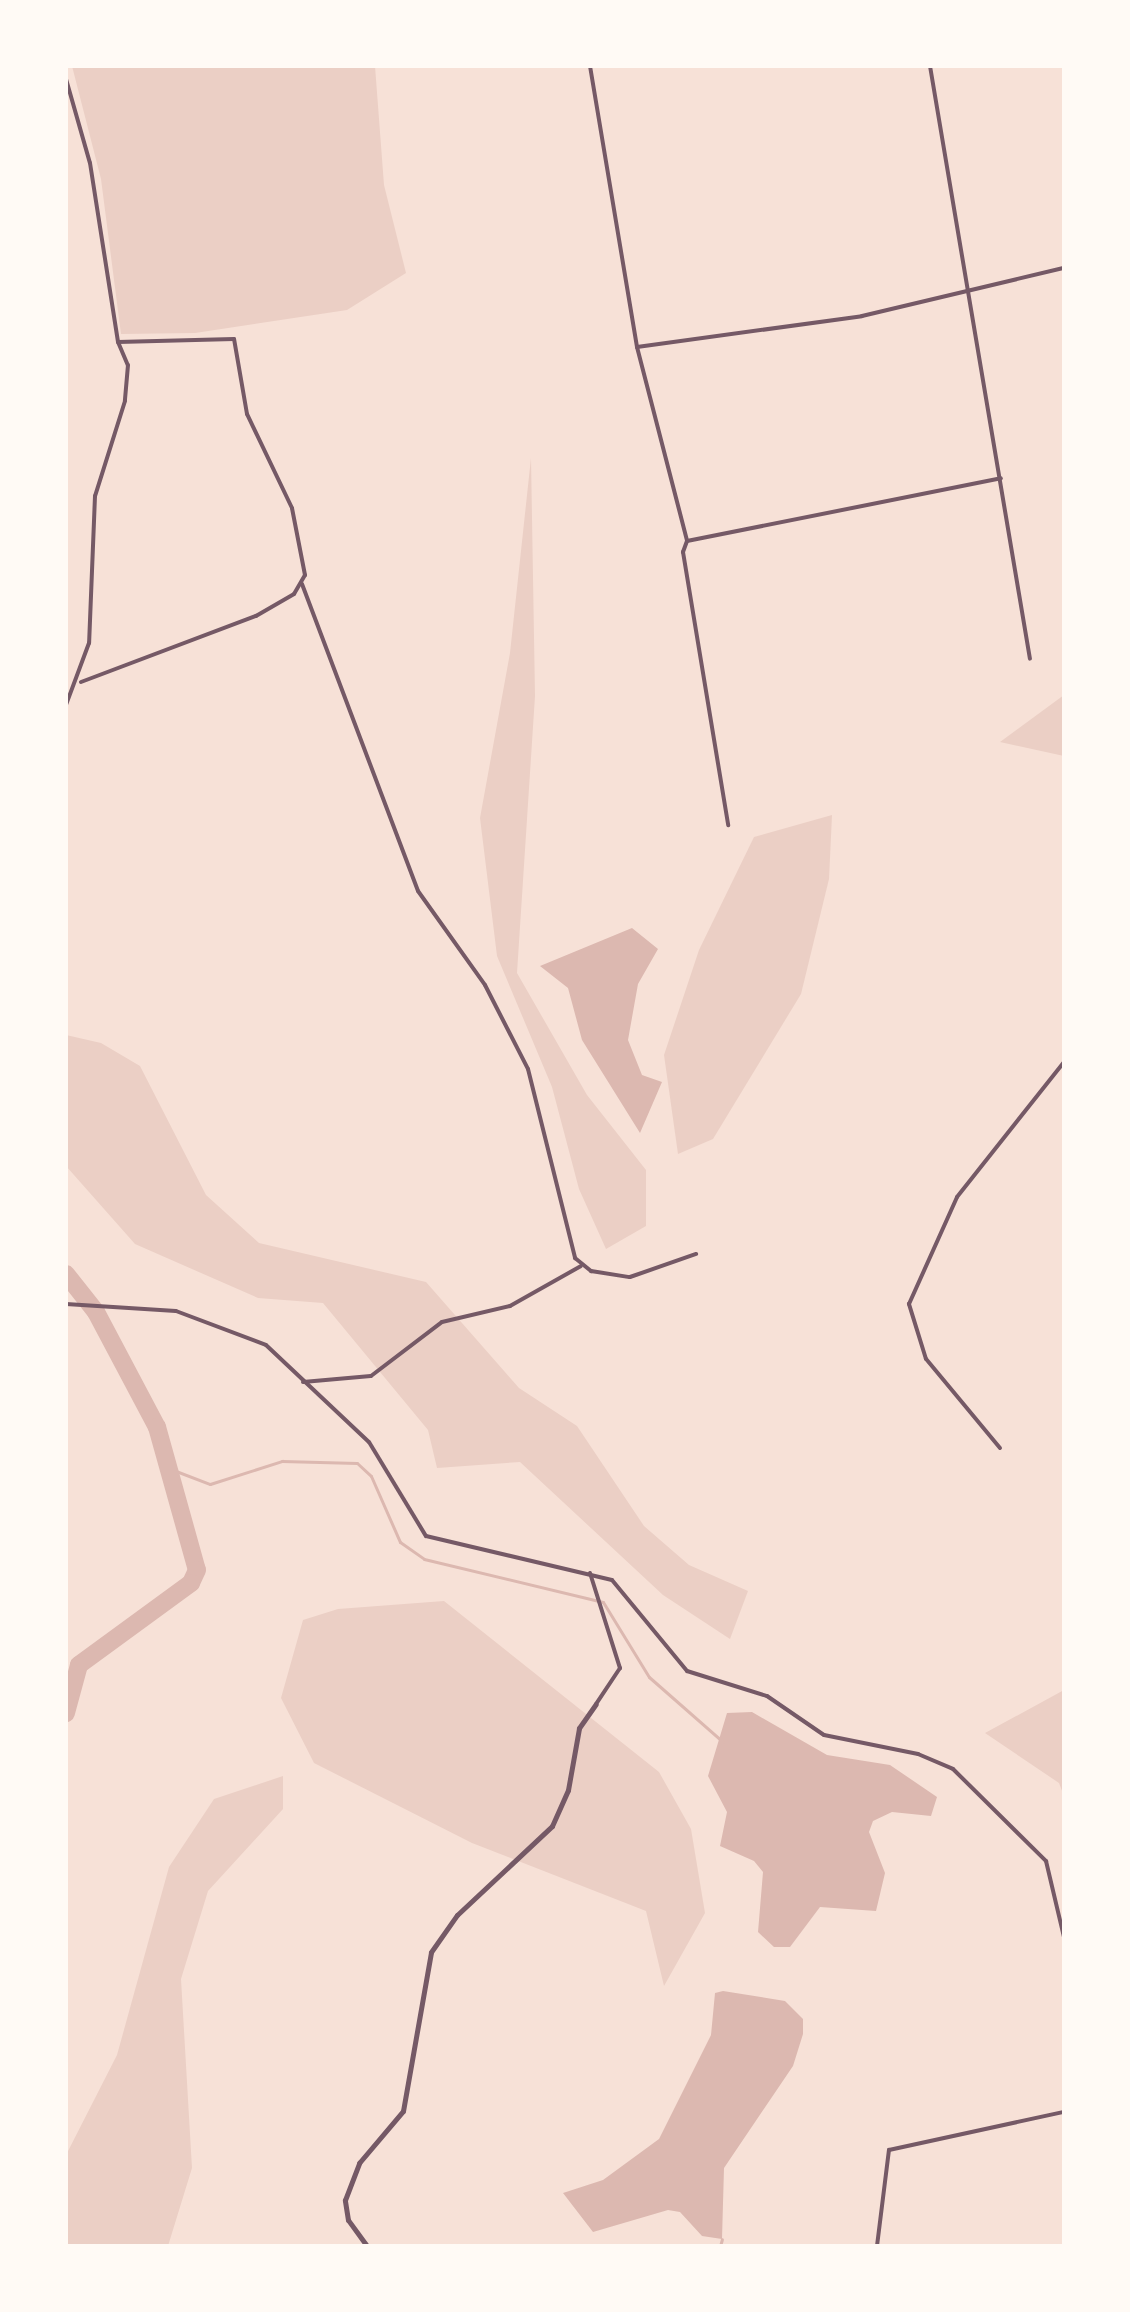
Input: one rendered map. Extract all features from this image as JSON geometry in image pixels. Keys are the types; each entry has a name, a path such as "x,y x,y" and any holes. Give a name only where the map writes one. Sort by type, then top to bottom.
{"street":[{"path":"590,66 637,347 687,541 683,552 728,825"},
{"path":"930,66 971,293 1030,659"},
{"path":"66,79 90,163 118,342 128,365 127,390 95,496 92,619 79,684 66,705"},
{"path":"637,347 862,316 971,293 1064,268"},
{"path":"118,342 234,339 250,424 295,520 302,584 418,891 485,985 528,1069 563,1228 581,1266"},
{"path":"687,541 1001,478"},
{"path":"79,684 163,646 237,625 302,584"},
{"path":"1000,1448 926,1359 909,1304 957,1197 1064,1062"},
{"path":"303,1382 371,1376 442,1322 510,1306 581,1266 630,1277 696,1254"},
{"path":"66,1304 184,1313 271,1348 369,1442 426,1536 590,1573 617,1584 687,1671 767,1696 824,1735 918,1754 953,1769 1046,1861 1064,1937"},
{"path":"367,2246 348,2220 348,2190 359,2163 404,2108 431,1952 457,1915 552,1826 568,1790 579,1728 620,1668 590,1573"},
{"path":"877,2246 889,2150 1064,2112"}],"shaded area":[{"path":"72,66 375,66 384,185 406,273 347,310 195,333 121,334 101,179"},
{"path":"531,458 535,696 517,973 587,1095 646,1170 646,1226 606,1249 579,1189 552,1087 497,956 480,818 510,653"},
{"path":"1064,695 1064,756 1000,742"},
{"path":"832,815 829,879 801,994 713,1139 678,1154 664,1055 699,950 754,837"},
{"path":"632,928 658,949 638,984 628,1040 642,1075 662,1082 640,1133 582,1040 568,988 540,966"},
{"path":"66,1035 101,1043 140,1066 206,1195 259,1243 426,1282 519,1388 577,1426 644,1526 689,1565 748,1591 730,1639 663,1595 520,1462 437,1468 428,1430 323,1303 258,1298 135,1244 66,1166"},
{"path":"444,1601 659,1772 691,1829 705,1913 664,1986 646,1911 472,1843 314,1763 281,1698 303,1620 338,1609"},
{"path":"1064,1690 1064,1796 1059,1783 985,1733"},
{"path":"752,1712 827,1755 890,1765 937,1797 931,1816 892,1812 873,1821 869,1832 885,1873 876,1911 820,1907 790,1947 774,1947 758,1932 763,1872 754,1861 720,1846 727,1812 708,1776 727,1713"},
{"path":"283,1776 283,1809 208,1891 181,1979 192,2168 168,2246 66,2246 66,2155 117,2055 169,1867 214,1799"},
{"path":"723,1991 785,2001 803,2019 803,2034 793,2066 724,2168 722,2239 702,2236 680,2212 668,2210 593,2232 563,2193 603,2180 659,2139 711,2035 715,1993"}],"waterway":[{"path":"66,1274 96,1312 157,1427 197,1570 191,1583 79,1665 66,1713"},
{"path":"168,1468 210,1484 282,1461 357,1463 371,1476 400,1542 424,1559 603,1602 649,1677 723,1742"},
{"path":"720,2246 722,2239"}]}
